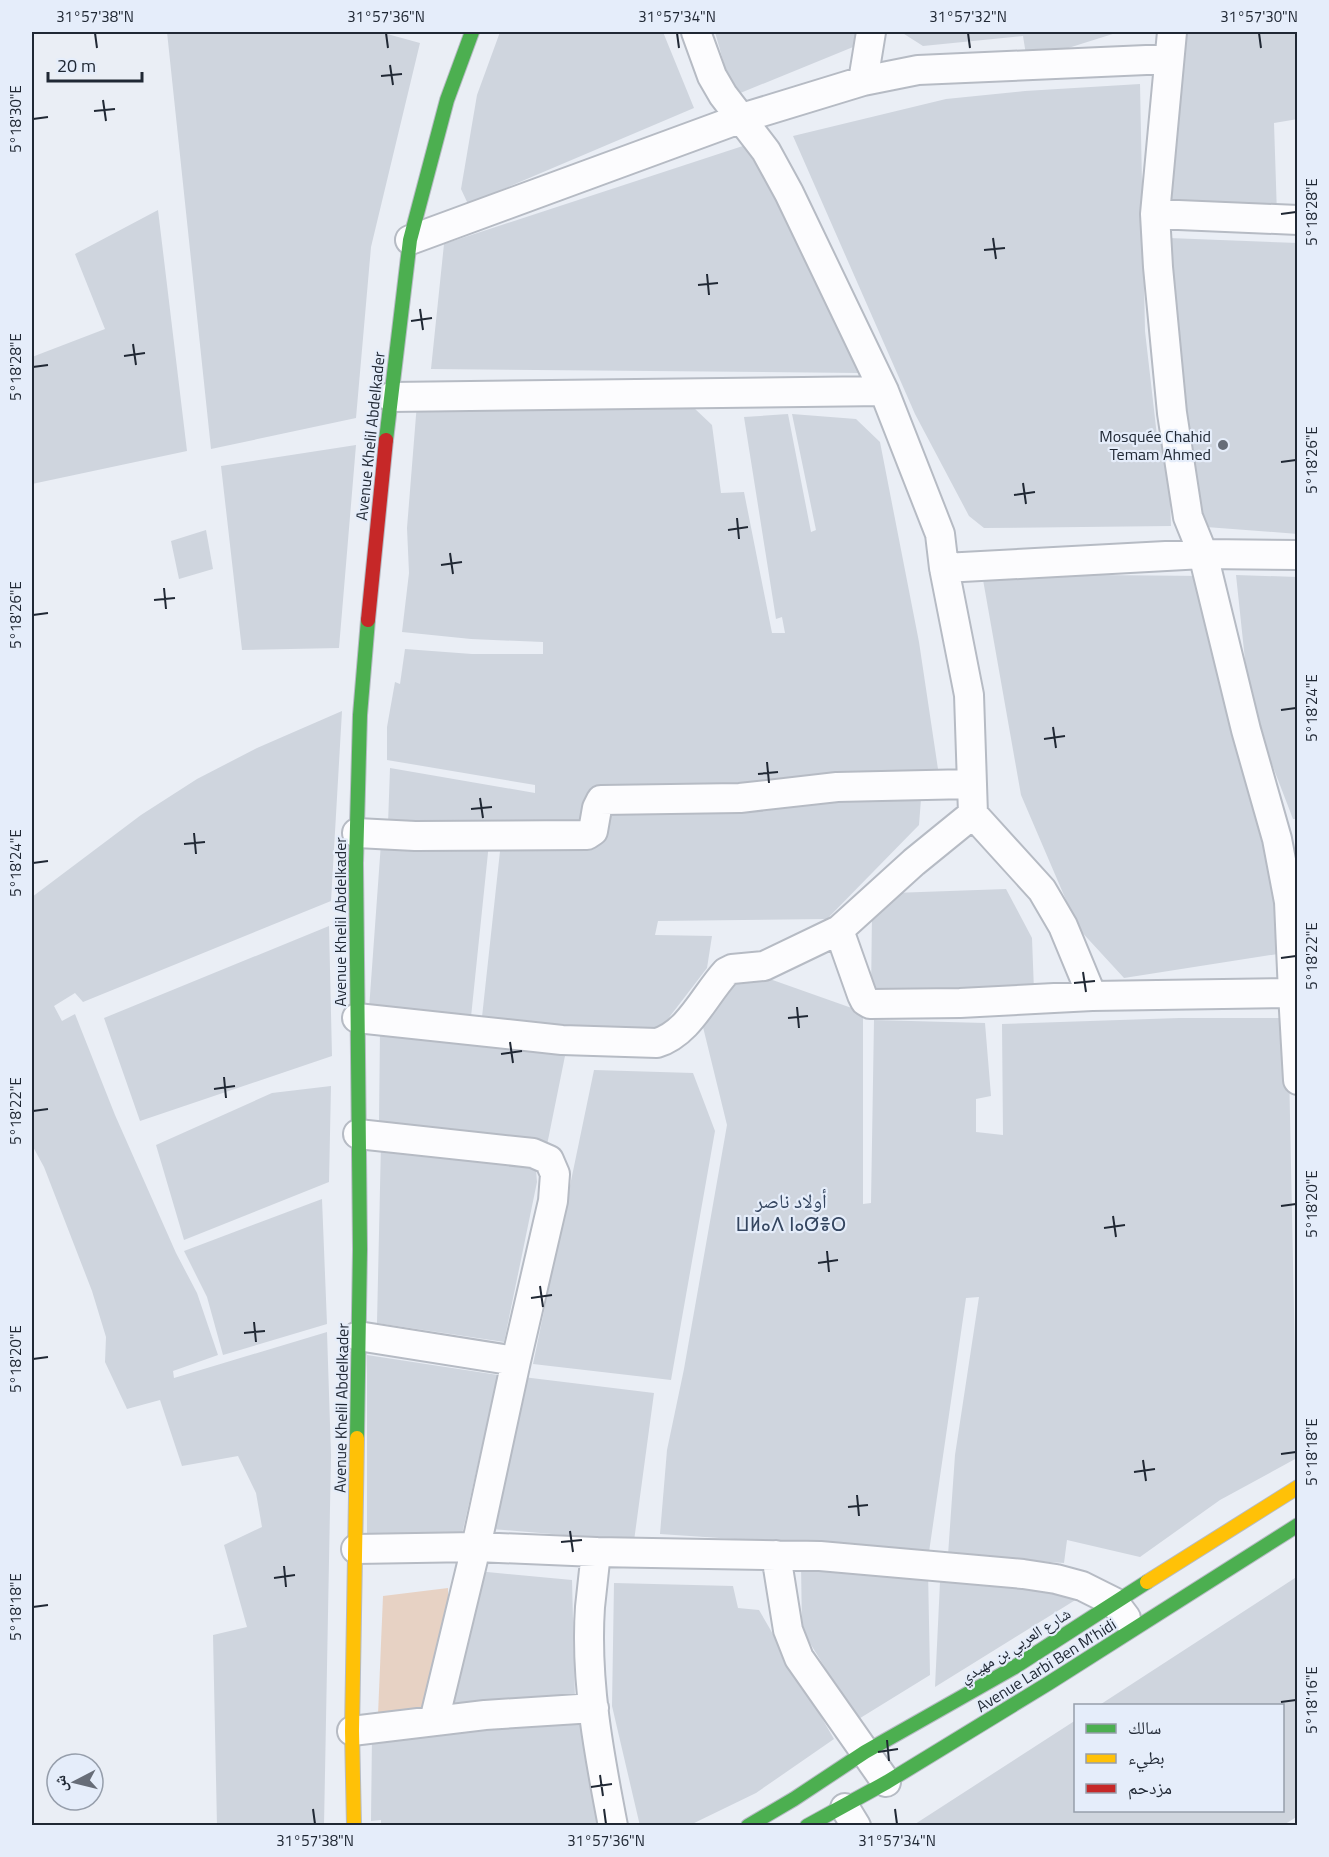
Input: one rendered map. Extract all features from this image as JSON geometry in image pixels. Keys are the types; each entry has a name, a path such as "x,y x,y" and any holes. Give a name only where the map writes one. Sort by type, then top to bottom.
{"street":[{"name":"Avenue Khelil Abdelkader","path":"354,1826 352,1731 358,1336 357,832 360,715 378,506 410,240 447,100 472,32"},
{"path":"696,32 712,76 723,95 766,151 789,193 884,391 940,534 944,568 969,695 973,814 1042,890 1063,926 1092,996"},
{"path":"863,81 871,32"},
{"path":"410,240 742,118 863,81 918,70 1170,45 1155,214 1172,413 1188,517 1203,554 1246,730 1287,839 1298,1080"},
{"path":"1155,214 1298,220"},
{"path":"391,397 884,391"},
{"path":"944,568 1203,554 1298,555"},
{"path":"357,832 415,836 587,835 593,831 597,808 601,800 740,798 837,787 971,784"},
{"path":"357,1018 562,1040 657,1043 680,1031 726,972 732,969 764,966 839,930 914,862 973,814"},
{"path":"839,930 862,995 870,1004 960,1003 1092,996 1293,993"},
{"path":"358,1134 533,1153 549,1160 555,1174 553,1201 476,1546 434,1721"},
{"path":"358,1336 516,1361"},
{"name":"شارع العربي بن مهيدي","path":"748,1826 865,1752 1013,1668 1298,1487"},
{"name":"Avenue Larbi Ben M'hidi","path":"807,1826 850,1817 886,1782 1136,1629 1298,1525"},
{"path":"356,1549 476,1546 596,1552 820,1556 1023,1574 1082,1586 1114,1602 1136,1629"},
{"path":"596,1552 590,1608 590,1662 599,1756 613,1826"},
{"path":"776,1555 788,1630 799,1658 886,1782"},
{"path":"352,1731 485,1715 594,1708"}],"shaded area":[{"path":"448,1588 448,1616 427,1713 378,1715 383,1596"}],"building":[{"path":"167,32 380,32 420,43 371,247 356,418 211,449"},
{"path":"500,32 663,32 694,108 468,204 461,189 477,95"},
{"path":"715,32 859,32 858,45 733,96"},
{"path":"901,32 1119,32 1027,61 1023,36 923,46"},
{"path":"1183,32 1298,32 1298,119 1274,123 1277,215 1166,209"},
{"path":"1140,84 1145,331 1157,436 1168,435 1171,526 984,528 969,516 915,414 793,136 946,99 1025,91"},
{"path":"755,142 860,373 431,369 444,244"},
{"path":"158,210 187,451 32,484 32,357 105,329 75,254"},
{"path":"1169,238 1298,243 1298,534 1193,526"},
{"path":"417,403 693,407 712,425 721,493 744,492 772,633 785,633 782,617 776,619 744,417 788,414 811,532 816,530 792,414 856,419 880,442 919,642 938,769 772,787 624,790 590,828 388,824 390,768 535,793 535,785 387,760 387,727 395,682 400,684 405,649 472,654 543,654 543,642 471,639 402,632 409,573 407,528"},
{"path":"356,445 339,648 242,650 221,466"},
{"path":"206,530 213,569 179,579 171,541"},
{"path":"982,574 1206,576 1241,762 1290,952 1124,978 1078,928 1021,795"},
{"path":"1236,575 1298,577 1298,819 1293,819 1250,707"},
{"path":"342,711 331,901 83,1002 75,993 54,1006 62,1021 75,1014 115,1115 176,1253 197,1293 218,1355 173,1371 174,1378 327,1332 331,1455 324,1826 217,1826 213,1635 247,1627 224,1545 262,1527 256,1493 238,1456 182,1466 160,1400 127,1409 105,1362 106,1337 92,1291 44,1167 32,1145 32,897 141,815 197,779 257,748"},
{"path":"921,799 919,825 827,919 658,921 655,935 712,936 707,968 651,1041 482,1017 501,842 597,842 600,806 791,804"},
{"path":"381,843 489,843 471,1017 369,1009"},
{"path":"1006,889 1032,938 1034,991 871,996 872,913 893,893"},
{"path":"329,926 332,1056 140,1121 104,1018"},
{"path":"744,970 863,1012 863,1204 871,1203 874,1020 985,1023 991,1096 976,1099 976,1132 1003,1135 1002,1024 1179,1018 1288,1018 1297,1458 1220,1500 1140,1557 1067,1540 1064,1563 948,1555 955,1455 979,1297 966,1298 929,1552 660,1534 667,1450 684,1369 727,1125 703,1027"},
{"path":"380,1030 566,1051 547,1145 379,1121"},
{"path":"594,1070 693,1073 715,1131 671,1380 533,1364"},
{"path":"331,1086 329,1182 184,1240 156,1145 272,1093"},
{"path":"381,1143 535,1158 537,1182 504,1342 377,1323"},
{"path":"322,1199 327,1324 223,1355 207,1297 184,1251"},
{"path":"367,1355 498,1375 462,1534 367,1539"},
{"path":"523,1377 654,1393 634,1541 492,1529"},
{"path":"801,1564 928,1570 930,1675 857,1720 802,1630"},
{"path":"477,1571 572,1580 575,1699 446,1712"},
{"path":"1298,1576 1298,1816 1282,1826 912,1826 1074,1721 1074,1812 1284,1812 1284,1704 1101,1704"},
{"path":"940,1582 1002,1583 1077,1599 935,1687"},
{"path":"614,1583 733,1586 738,1608 759,1610 834,1739 756,1793 688,1826 640,1826 612,1706"},
{"path":"578,1715 606,1826 381,1826 381,1820 371,1821 372,1736"}],"traffic: fast":[{"path":"386,440 410,240 447,100 472,32"},
{"path":"357,1438 360,1249 356,863 360,715 368,620"},
{"path":"807,1826 887,1782 1049,1683 1298,1525"},
{"path":"748,1826 865,1752 1013,1668 1147,1582"}],"traffic: slow":[{"path":"354,1826 352,1731 357,1438"},
{"path":"1147,1582 1298,1487"}],"traffic: jam":[{"path":"368,620 386,440"}],"place":[{"name":"Mosquée Chahid Temam Ahmed","path":"1223,445"}],"district":[{"name":"أولاد ناصر ⵡⵍⴰⴷ ⵏⴰⵚⴻⵔ","path":"791,1212"}]}
